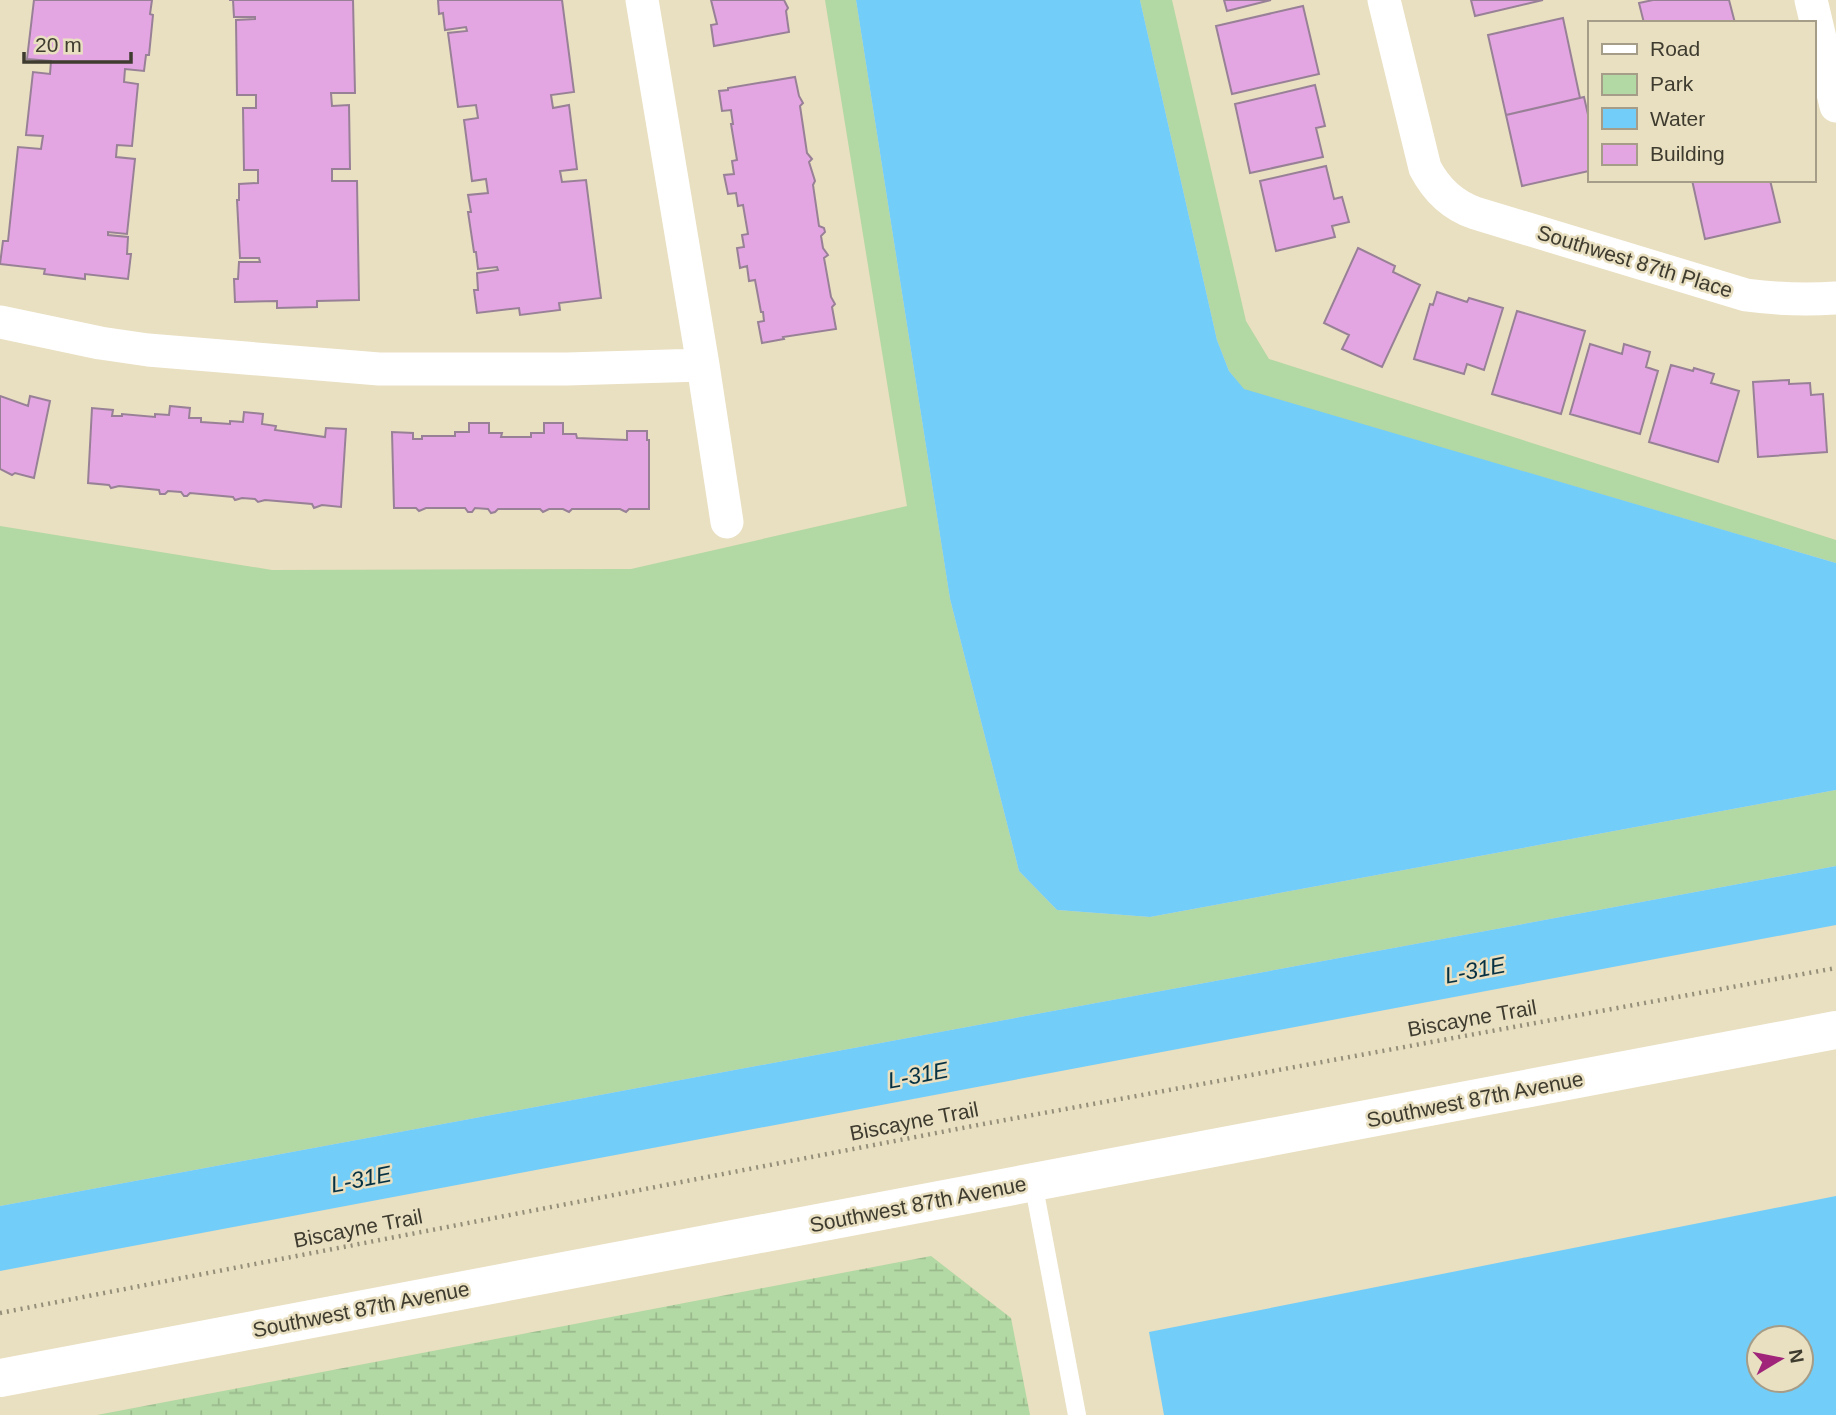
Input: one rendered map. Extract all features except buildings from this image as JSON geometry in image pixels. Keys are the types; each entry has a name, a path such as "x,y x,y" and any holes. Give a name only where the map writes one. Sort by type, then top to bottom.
{"street":[{"path":"642,0 727,522"},
{"name":"Southwest 87th Place","path":"1384,0 1419,149 1429,176 1443,193 1464,209 1746,295 1796,300 1836,298"},
{"path":"1811,0 1836,106"},
{"path":"0,322 100,343 148,349 379,369 567,369 703,365"},
{"name":"Southwest 87th Avenue","path":"0,1378 1836,1030"}],"lane":[{"path":"1033,1182 1077,1415"}],"path":[{"name":"Biscayne Trail","path":"0,1313 978,1125 1836,968"}],"green space":[{"path":"825,0 856,0 950,599 1019,871 1057,910 1150,917 1836,790 1836,866 0,1206 0,526 272,570 631,569 907,506"},
{"path":"1140,0 1172,0 1246,321 1269,359 1836,540 1836,563 1244,390 1229,371 1217,340"},
{"path":"931,1256 1011,1318 1030,1415 97,1415"}],"water":[{"path":"856,0 1140,0 1217,340 1229,371 1244,389 1836,563 1836,790 1150,917 1057,910 1019,871 950,599"},
{"name":"L-31E","path":"1836,866 1836,925 0,1271 0,1206"},
{"path":"1836,1196 1836,1415 1164,1415 1149,1332"}]}
